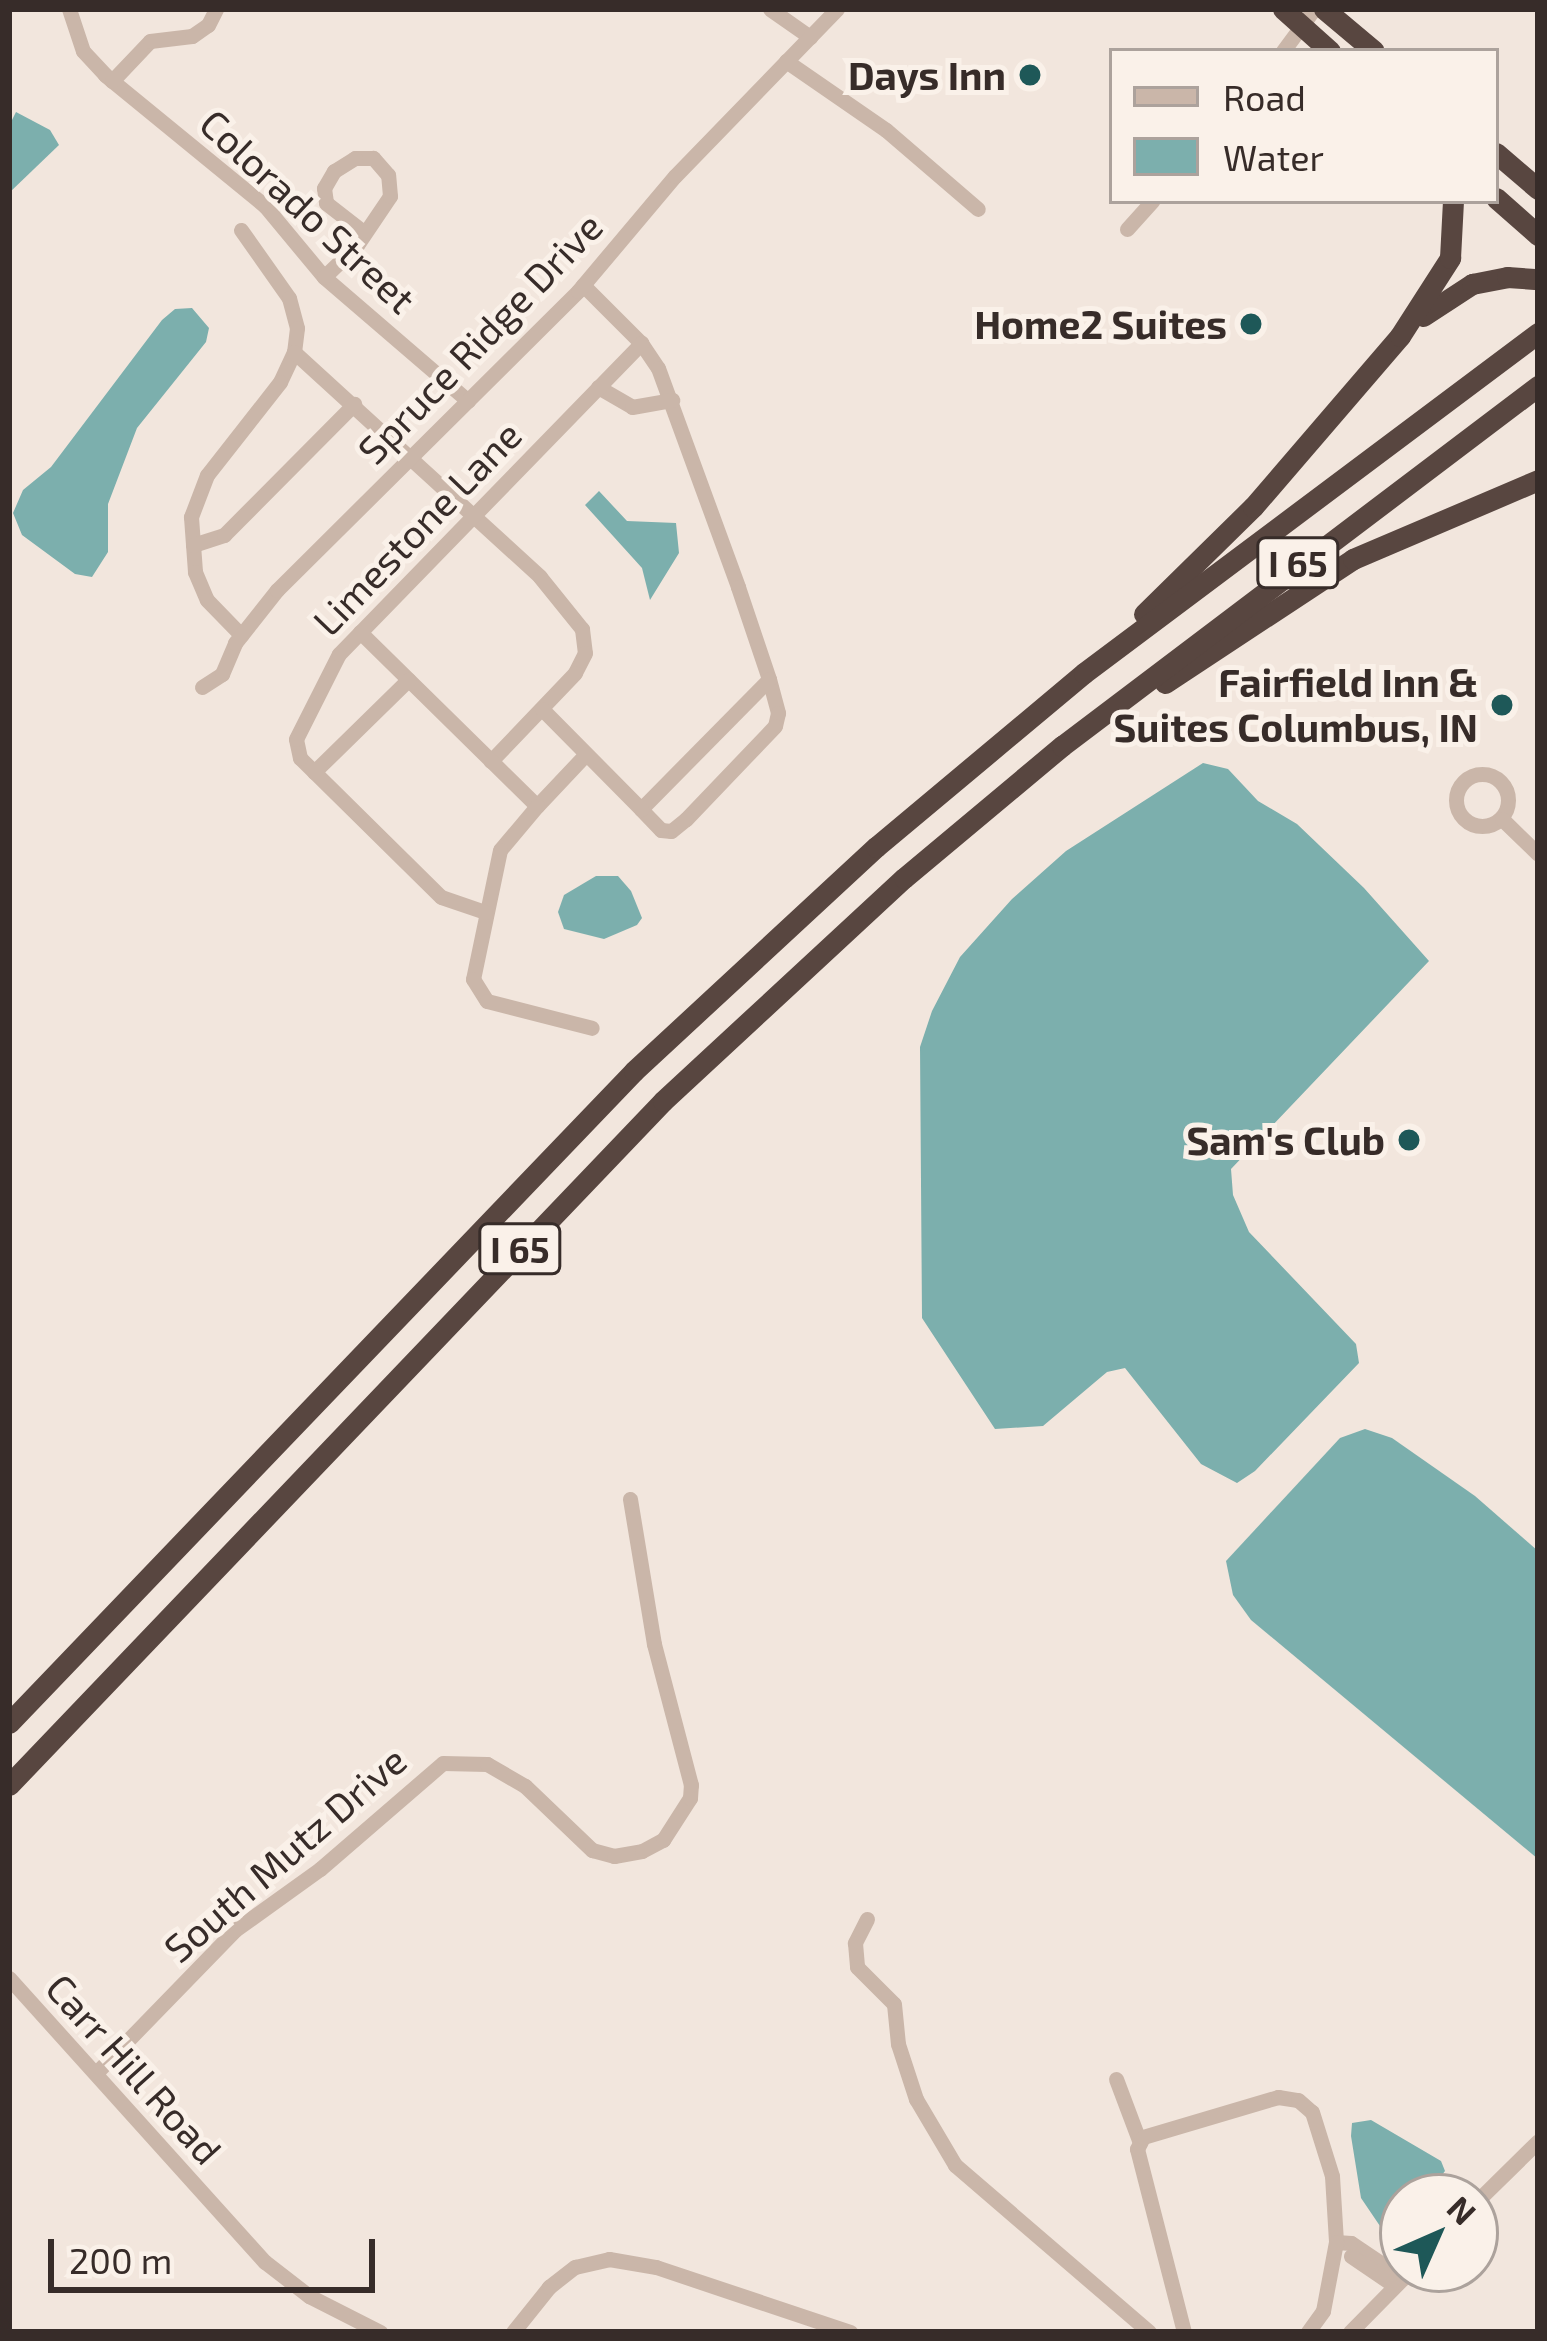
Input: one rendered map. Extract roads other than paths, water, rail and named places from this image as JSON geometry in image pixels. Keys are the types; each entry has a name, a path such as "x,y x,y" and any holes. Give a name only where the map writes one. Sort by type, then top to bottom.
{"highway":[{"path":"1283,9 1308,17 1328,48"},
{"path":"1324,9 1371,48"},
{"path":"1499,149 1538,167"},
{"path":"1499,151 1538,189"},
{"path":"1499,201 1538,235"},
{"path":"1084,674 1253,507 1400,336 1450,258 1454,204"},
{"path":"1400,336 1440,301 1472,284 1507,277 1538,279"},
{"name":"I 65","path":"9,1723 634,1071 876,847 1084,674 1538,333"},
{"name":"I 65","path":"9,1785 663,1101 904,878 1062,746 1538,386"},
{"path":"1062,746 1089,734 1353,559 1538,480"}],"street":[{"name":"Colorado Street","path":"69,9 83,51 112,81 265,206 324,277 468,401"},
{"path":"112,81 150,41 192,36 208,25 216,9"},
{"path":"770,9 810,37"},
{"name":"Spruce Ridge Drive","path":"202,687 221,674 241,635 277,590 584,285 675,176 837,9"},
{"path":"1285,48 1308,17"},
{"path":"786,61 886,130 978,209"},
{"path":"324,277 357,245 362,231 390,196 388,175 373,158 355,158 334,171 324,188 326,202 362,231"},
{"path":"1127,229 1149,204"},
{"path":"241,230 289,298 297,328 294,352 280,382 207,475 190,517 195,572 207,600 241,635"},
{"path":"542,709 662,830 671,831 776,726 769,679 672,400 641,343 584,285"},
{"name":"Limestone Lane","path":"314,772 300,758 296,739 330,669 360,632 641,343"},
{"path":"294,352 413,456 572,614 584,644 574,673 490,761"},
{"path":"598,387 632,407 672,400"},
{"path":"193,545 224,535 354,404"},
{"path":"360,632 537,806"},
{"path":"641,809 769,679"},
{"path":"408,680 314,772 441,897 485,912"},
{"path":"586,754 500,850 472,968 478,993 487,1001 592,1028"},
{"path":"1502,818 1538,854"},
{"name":"South Mutz Drive","path":"96,2073 235,1930 320,1869 442,1763 487,1764 524,1786 592,1850 614,1856 642,1851 663,1840 690,1798 691,1785 654,1644 630,1499"},
{"path":"867,1918 855,1943 857,1967 894,2004 898,2044 916,2099 955,2165 1149,2332"},
{"name":"Carr Hill Road","path":"9,1978 265,2262 309,2296 380,2332"},
{"path":"1116,2079 1140,2143 1143,2177 1184,2332"},
{"path":"1140,2143 1143,2137 1279,2097 1298,2101 1312,2112 1326,2156 1336,2242 1323,2311 1308,2332"},
{"path":"1499,2179 1538,2141"},
{"path":"1336,2242 1351,2243 1379,2261"},
{"path":"513,2332 549,2287 574,2267 609,2259 656,2267 850,2332"},
{"path":"1350,2332 1389,2293"}],"water":[{"path":"16,112 50,130 59,145 9,193 9,126"},
{"path":"192,308 209,328 206,342 137,428 108,504 108,552 92,577 75,574 22,535 13,513 23,490 51,467 162,320 175,309"},
{"path":"599,491 627,521 676,523 679,553 650,600 642,568 585,505"},
{"path":"1203,763 1228,769 1258,801 1297,824 1364,888 1429,961 1231,1169 1233,1195 1249,1232 1356,1344 1359,1363 1255,1471 1237,1483 1201,1464 1125,1368 1107,1372 1043,1426 995,1429 922,1318 920,1047 932,1011 960,957 1012,899 1066,851"},
{"path":"596,876 618,876 631,891 642,918 637,925 604,939 564,929 558,912 564,895"},
{"path":"1365,1429 1392,1438 1475,1496 1538,1551 1538,1859 1251,1620 1233,1595 1226,1561 1340,1438"},
{"path":"1371,2120 1441,2161 1445,2171 1379,2173 1379,2225 1361,2198 1352,2123"}],"place":[{"name":"Days Inn","path":"1030,75"},
{"name":"Home2 Suites","path":"1251,324"},
{"name":"Fairfield Inn & Suites Columbus, IN","path":"1502,705"},
{"name":"Sam's Club","path":"1409,1140"}]}
